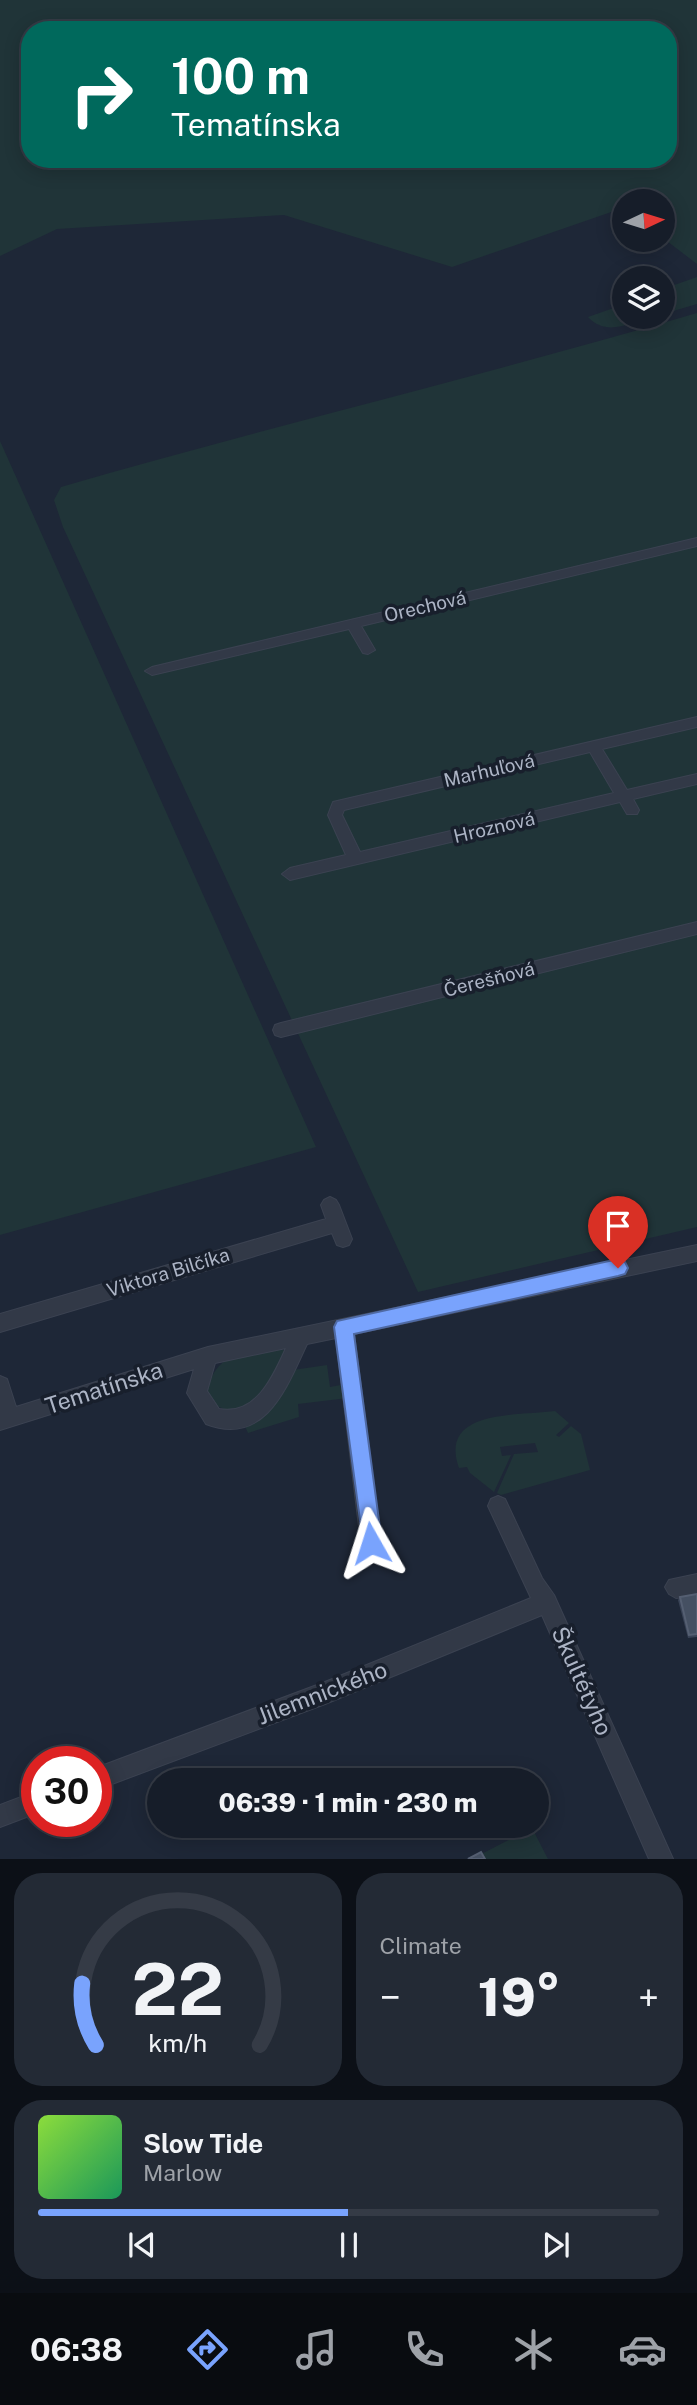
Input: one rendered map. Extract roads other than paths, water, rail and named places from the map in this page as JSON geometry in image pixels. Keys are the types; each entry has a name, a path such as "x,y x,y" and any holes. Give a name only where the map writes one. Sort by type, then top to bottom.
{"street":[{"name":"Orechová","path":"152,671 697,542"},
{"path":"353,623 369,650"},
{"name":"Marhuľová","path":"355,859 335,816 338,806 697,722"},
{"path":"593,746 628,803"},
{"name":"Hroznová","path":"290,874 628,803 697,779"},
{"name":"Čerešňová","path":"281,1030 697,928"},
{"name":"Viktora Bilčíka","path":"0,1323 340,1231 330,1205"},
{"name":"Tematínska","path":"5,1420 208,1356 697,1253"},
{"path":"344,1327 371,1543"},
{"path":"208,1356 197,1393 213,1417 234,1420 255,1413 273,1393 302,1335"},
{"path":"0,1384 5,1420"},
{"name":"Škultétyho","path":"498,1506 535,1585 547,1602 661,1859"},
{"name":"Jilemnického","path":"112,1773 326,1693 547,1602"},
{"path":"0,1816 21,1808"}]}
